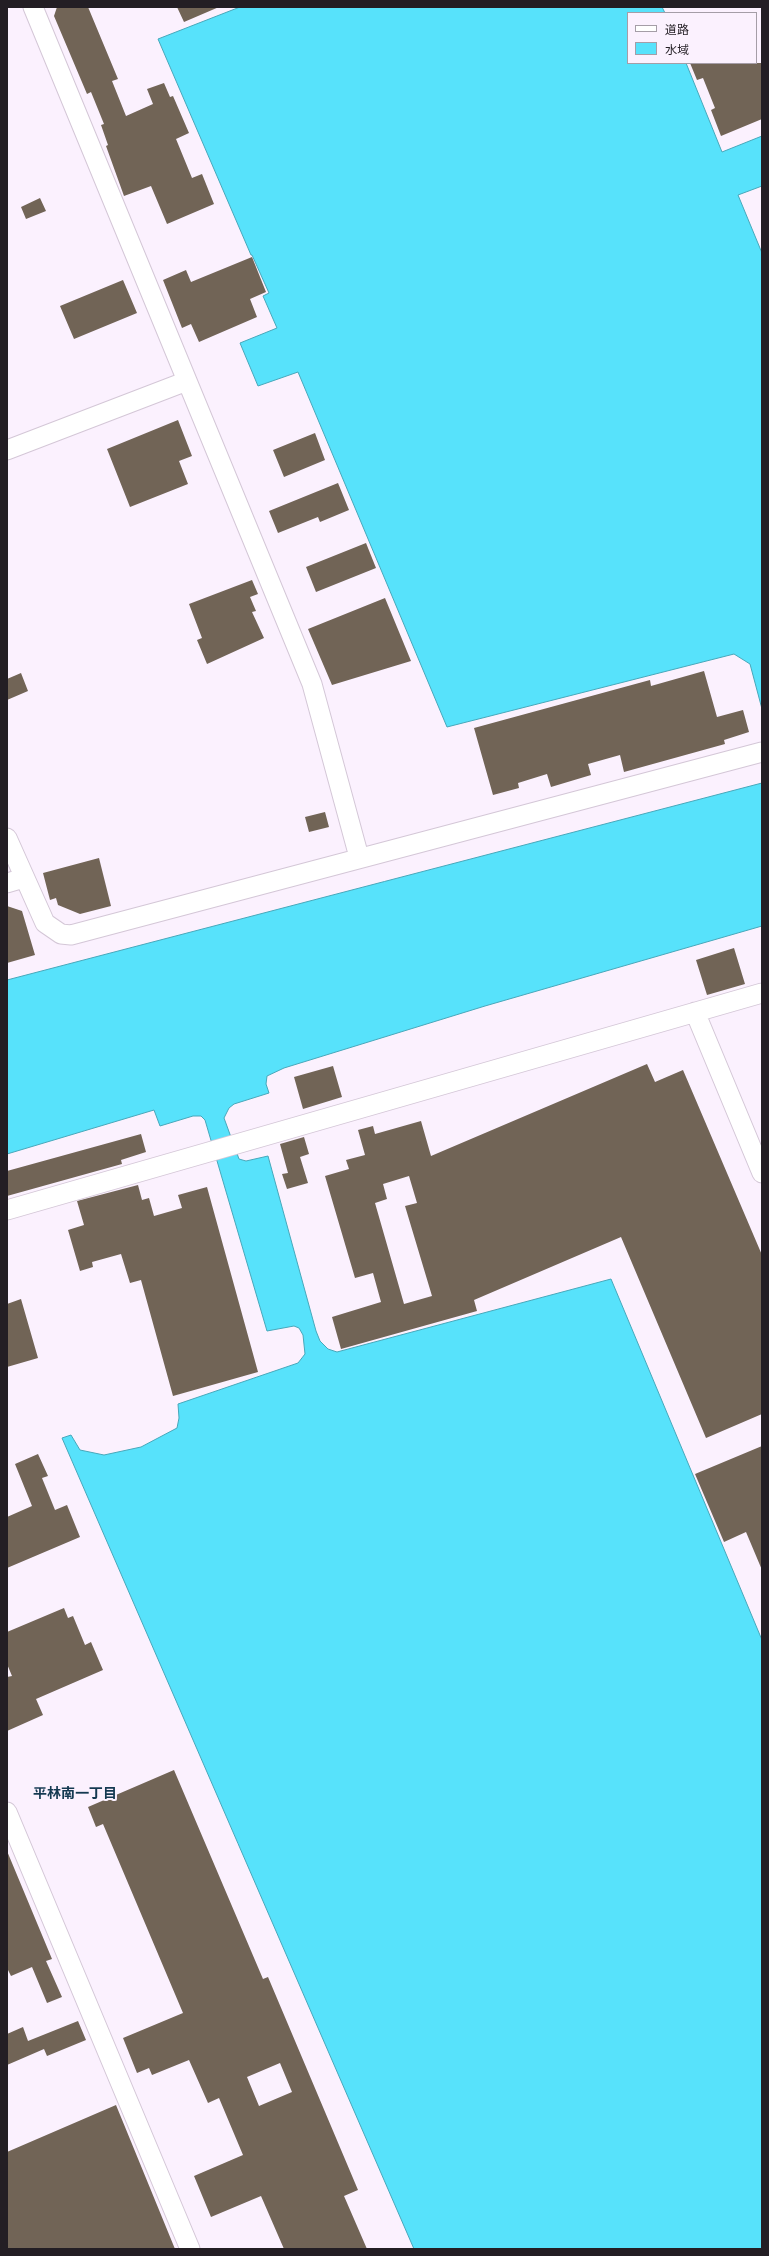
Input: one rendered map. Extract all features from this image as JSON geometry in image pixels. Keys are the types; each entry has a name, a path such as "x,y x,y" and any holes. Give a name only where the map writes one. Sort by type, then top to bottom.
{"street":[{"path":"33,7 312,684 358,857"},
{"path":"7,450 187,381"},
{"path":"7,838 15,881 45,923 61,934 71,935 358,857 762,752"},
{"path":"7,1210 762,993"},
{"path":"695,1012 762,1173"},
{"path":"7,1812 190,2249"}],"water":[{"path":"240,7 662,7 664,12 627,12 627,64 686,64 722,152 762,136 762,186 738,195 762,253 762,709 750,664 734,654 447,727 298,372 258,386 240,343 277,328 263,296 269,293 251,255 158,39"},
{"path":"762,783 762,926 485,1006 284,1068 267,1076 266,1084 269,1093 234,1104 229,1108 224,1118 239,1159 246,1161 268,1156 316,1331 320,1341 328,1349 337,1352 611,1279 762,1640 762,2249 414,2249 62,1438 71,1435 80,1450 104,1455 141,1447 177,1428 179,1418 178,1404 298,1363 305,1354 303,1335 299,1328 294,1326 267,1331 205,1120 201,1116 193,1116 160,1126 154,1110 7,1154 7,980"}],"building":[{"path":"57,7 88,7 118,79 112,81 126,116 153,104 147,89 164,83 170,97 173,96 189,133 176,139 192,178 202,174 214,204 167,224 151,186 124,196 106,146 108,145 101,125 104,124 91,92 87,94 54,16"},
{"path":"177,7 219,7 184,22"},
{"path":"762,63 762,119 721,136 711,110 715,108 703,78 697,80 690,64"},
{"path":"40,198 46,211 26,219 21,207"},
{"path":"252,257 266,292 250,299 257,317 199,342 191,324 182,328 163,280 186,270 191,282"},
{"path":"123,280 137,313 74,339 60,306"},
{"path":"178,420 192,456 179,461 188,484 130,507 107,449"},
{"path":"315,433 325,460 284,477 273,450"},
{"path":"338,483 349,510 320,522 318,517 278,533 269,511"},
{"path":"366,543 376,568 316,592 306,567"},
{"path":"252,580 258,594 250,597 256,611 252,612 264,638 207,664 197,640 202,638 189,604"},
{"path":"385,598 411,661 332,685 308,629"},
{"path":"704,671 717,717 743,710 749,732 724,740 725,744 624,772 620,755 588,764 591,775 551,787 547,774 518,783 519,788 493,795 474,728 650,680 651,686"},
{"path":"21,673 28,691 7,700 7,679"},
{"path":"325,812 329,827 309,832 305,817"},
{"path":"99,858 111,906 80,914 58,905 56,898 50,900 43,873"},
{"path":"7,906 22,911 35,955 7,963"},
{"path":"734,948 745,984 707,995 696,960"},
{"path":"647,1064 655,1082 683,1070 762,1255 762,1414 706,1438 621,1237 474,1300 477,1311 341,1349 332,1317 381,1302 373,1273 355,1278 325,1176 349,1169 346,1160 365,1155 358,1130 373,1126 375,1134 421,1121 431,1156","holes":["409,1176 417,1203 405,1206 432,1296 404,1304 375,1203 387,1199 383,1184"]},
{"path":"333,1066 342,1097 303,1109 294,1077"},
{"path":"141,1134 146,1152 121,1160 122,1164 7,1196 7,1171"},
{"path":"304,1137 309,1154 300,1157 308,1183 287,1189 282,1174 288,1173 280,1144"},
{"path":"138,1185 142,1200 149,1198 154,1216 182,1208 178,1195 207,1187 258,1372 173,1396 141,1280 130,1283 121,1254 92,1262 93,1267 80,1271 68,1230 84,1225 77,1201"},
{"path":"21,1299 38,1358 7,1367 7,1304"},
{"path":"762,1446 762,1570 746,1532 724,1542 695,1474"},
{"path":"38,1454 48,1476 42,1478 55,1510 67,1505 80,1537 7,1568 7,1517 32,1506 15,1464"},
{"path":"64,1608 68,1618 73,1616 85,1645 91,1642 103,1670 36,1699 43,1715 7,1731 7,1677 12,1676 7,1664 7,1632"},
{"path":"174,1770 263,1979 268,1977 358,2190 344,2196 367,2249 284,2249 261,2196 211,2217 194,2176 243,2155 219,2098 208,2103 189,2060 152,2075 149,2068 137,2073 123,2038 183,2013 103,1824 96,1827 88,1807","holes":["280,2063 292,2092 259,2106 247,2077"]},
{"path":"7,1851 52,1959 46,1961 62,1997 47,2003 32,1967 11,1976 7,1968"},
{"path":"78,2021 86,2040 47,2056 44,2049 7,2065 7,2034 23,2027 28,2041"},
{"path":"116,2105 175,2249 7,2249 7,2152"}],"district":[{"name":"平林南一丁目","path":"75,1794"}]}
